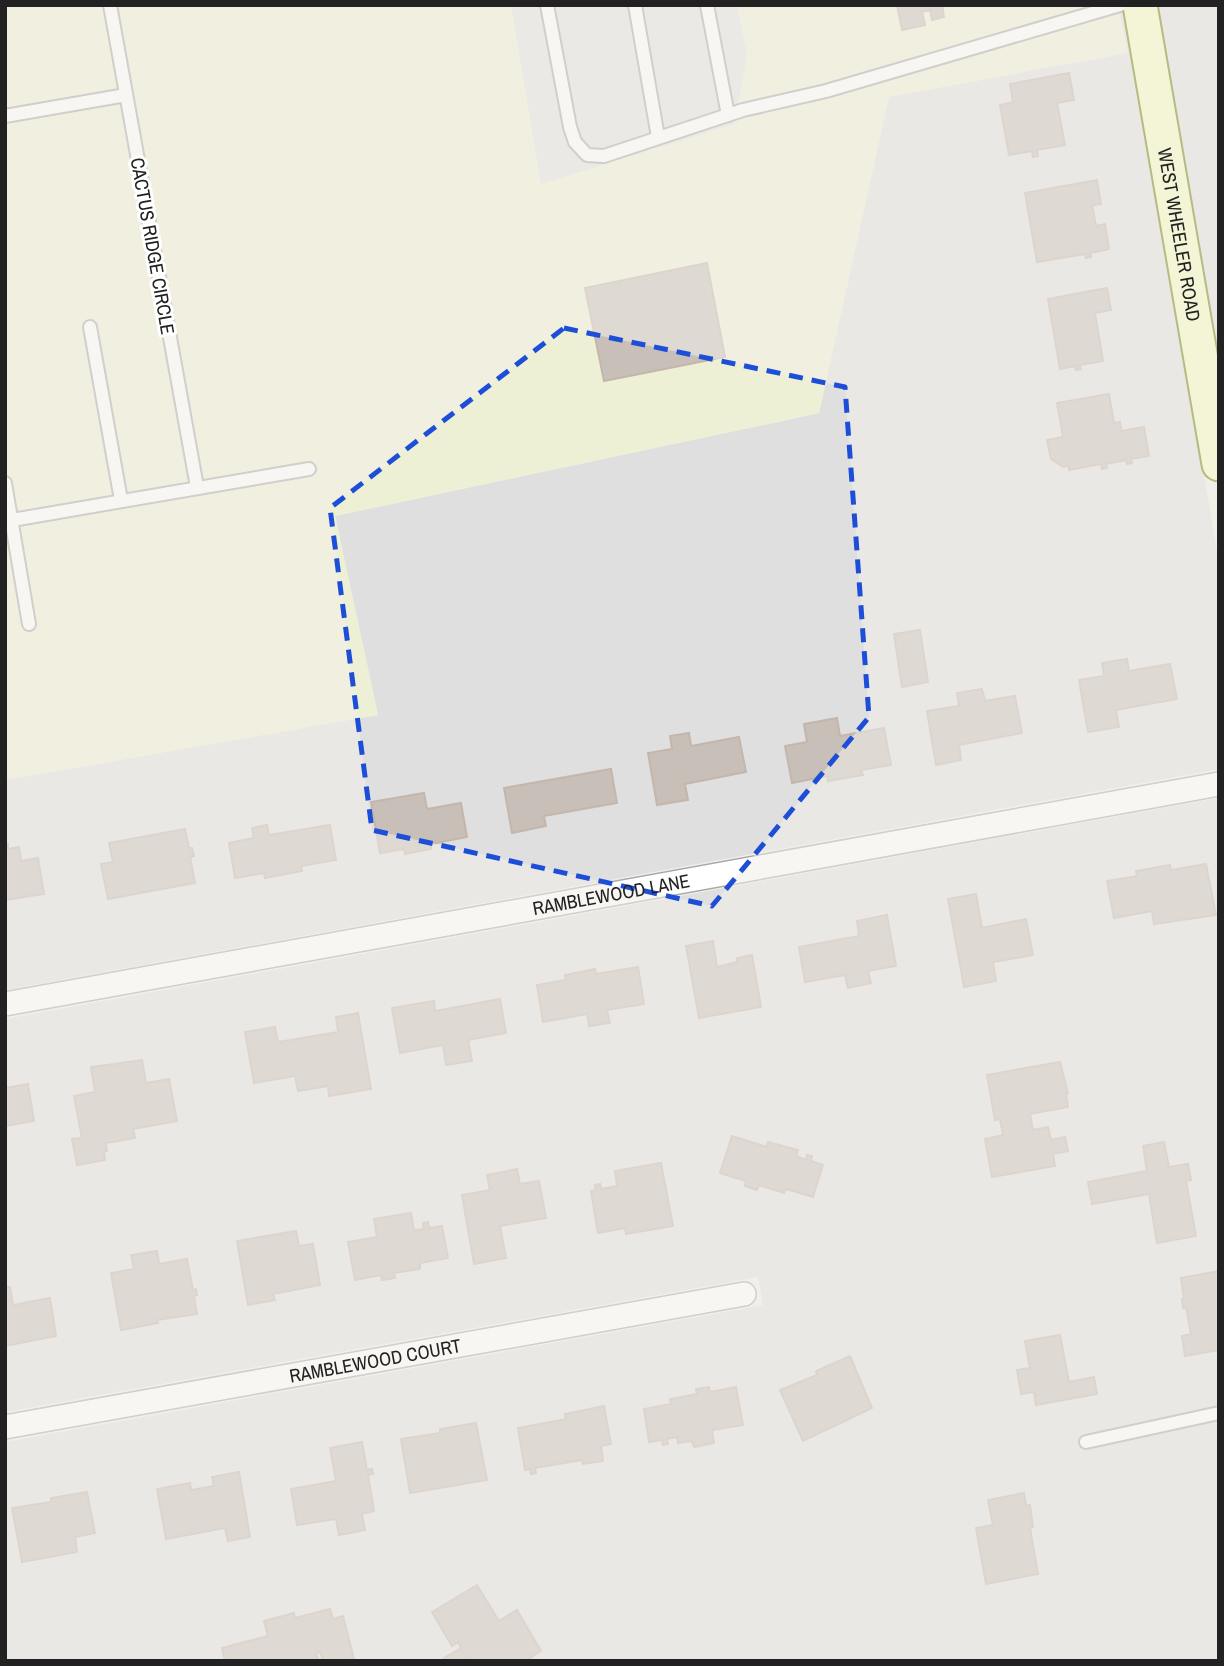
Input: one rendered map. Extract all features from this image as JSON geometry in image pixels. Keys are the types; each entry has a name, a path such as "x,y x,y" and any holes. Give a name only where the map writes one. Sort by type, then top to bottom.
{"street":[{"name":"WEST WHEELER ROAD","path":"1140,5 1219,464"},
{"name":"RAMBLEWOOD LANE","path":"5,1004 1219,784"},
{"name":"RAMBLEWOOD COURT","path":"5,1427 744,1294"}],"lane":[{"name":"CACTUS RIDGE CIRCLE","path":"110,5 197,487"},
{"path":"547,5 570,127 576,142 587,155 604,156 728,115 826,91 1120,5"},
{"path":"635,5 658,137"},
{"path":"707,5 728,115"},
{"path":"5,116 126,95"},
{"path":"90,327 121,500"},
{"path":"12,520 309,469"},
{"path":"5,482 29,624"},
{"path":"1086,1442 1219,1413"}],"highlighted area":[{"path":"564,328 845,387 869,717 712,906 372,830 330,508"}],"shaded area":[{"path":"511,5 737,5 747,54 735,124 541,184"},
{"path":"1117,5 1123,5 1219,562 1219,769 5,990 5,780 378,715 335,516 819,413 889,97 1128,53"},
{"path":"1157,5 1219,5 1219,367"},
{"path":"1219,798 1219,1661 5,1661 5,1442 763,1305 758,1277 5,1412 5,1019"}],"green space":[{"path":"5,5 1117,5 1128,52 889,97 819,413 335,516 378,715 5,780"}],"building":[{"path":"897,5 942,5 944,17 932,20 930,10 922,12 925,25 902,30"},
{"path":"1069,73 1074,100 1057,103 1065,145 1037,150 1038,156 1033,157 1032,151 1009,155 1000,105 1013,102 1010,84"},
{"path":"1097,180 1101,204 1092,205 1096,226 1105,224 1109,249 1090,253 1091,257 1086,258 1085,254 1037,262 1025,193"},
{"path":"707,263 725,357 604,381 585,288"},
{"path":"1107,288 1111,310 1095,313 1103,361 1080,365 1081,369 1076,370 1075,366 1060,369 1048,299"},
{"path":"1109,394 1114,423 1120,422 1121,431 1144,427 1149,456 1131,459 1132,463 1127,464 1126,460 1106,464 1107,468 1102,469 1101,464 1069,470 1069,466 1063,467 1051,459 1047,440 1063,437 1057,403"},
{"path":"920,630 928,682 902,687 894,634"},
{"path":"1127,659 1129,671 1170,664 1177,699 1116,710 1119,727 1088,732 1079,680 1104,676 1102,663"},
{"path":"982,689 985,701 1015,696 1022,733 959,745 961,760 936,765 927,711 959,706 957,693"},
{"path":"837,718 840,736 884,728 891,765 861,770 863,775 828,781 827,776 792,783 785,746 807,742 804,724"},
{"path":"689,733 691,746 739,737 746,772 685,784 688,800 657,805 648,753 672,749 670,736"},
{"path":"611,769 617,803 544,816 546,826 512,833 504,788"},
{"path":"424,793 427,809 461,803 467,837 431,844 431,849 405,854 404,849 380,853 371,802"},
{"path":"267,825 269,835 330,825 336,860 301,866 302,871 265,878 264,873 235,878 229,843 254,838 252,828"},
{"path":"185,829 189,848 192,848 194,856 190,857 195,883 108,899 101,864 113,862 109,843"},
{"path":"5,844 8,844 8,849 19,847 21,861 38,858 44,894 5,900"},
{"path":"1206,864 1216,915 1154,924 1152,911 1114,918 1107,881 1137,876 1136,871 1170,865 1171,870"},
{"path":"976,894 982,928 1026,919 1033,955 993,962 996,981 964,987 948,899"},
{"path":"887,915 896,966 868,971 871,983 848,988 845,975 805,982 799,947 859,936 857,921"},
{"path":"713,941 717,967 752,955 761,1007 699,1018 686,946"},
{"path":"638,967 644,1004 607,1010 610,1023 589,1026 587,1014 543,1022 537,985 566,980 565,975 595,969 596,974"},
{"path":"500,999 506,1033 468,1040 472,1061 446,1065 443,1045 400,1053 392,1008 434,1001 435,1011"},
{"path":"358,1013 371,1089 329,1096 328,1086 298,1091 295,1076 254,1083 245,1032 275,1027 278,1042 338,1032 336,1017"},
{"path":"142,1060 146,1083 169,1079 177,1121 133,1129 135,1138 106,1143 105,1160 77,1165 72,1139 82,1138 74,1096 95,1092 91,1067"},
{"path":"1060,1062 1068,1093 1068,1107 1030,1114 1033,1130 1048,1127 1051,1140 1065,1137 1068,1151 1053,1154 1055,1166 992,1177 985,1139 1003,1135 1000,1119 995,1120 987,1075"},
{"path":"28,1084 34,1121 5,1126 5,1088"},
{"path":"732,1136 767,1147 768,1142 798,1150 796,1156 806,1160 807,1155 812,1156 811,1161 823,1165 813,1197 786,1189 784,1193 759,1185 757,1190 745,1186 746,1181 720,1173"},
{"path":"1164,1142 1169,1167 1188,1164 1191,1180 1186,1181 1196,1236 1157,1243 1149,1194 1092,1204 1088,1182 1147,1171 1143,1146"},
{"path":"661,1163 673,1226 626,1234 625,1228 598,1233 591,1191 596,1190 595,1185 600,1184 601,1189 617,1186 615,1171"},
{"path":"517,1169 520,1184 539,1181 546,1218 500,1226 506,1258 474,1264 462,1195 490,1190 487,1175"},
{"path":"411,1213 414,1230 424,1229 423,1223 428,1222 429,1228 442,1226 448,1258 420,1263 420,1269 394,1273 395,1278 382,1280 381,1275 355,1280 348,1242 377,1237 374,1219"},
{"path":"296,1231 299,1246 313,1244 320,1285 273,1294 275,1300 248,1305 237,1241"},
{"path":"157,1251 159,1264 187,1259 193,1290 196,1289 197,1295 194,1296 197,1314 157,1320 158,1323 121,1330 111,1273 134,1269 131,1255"},
{"path":"1219,1271 1219,1350 1185,1356 1182,1336 1191,1334 1186,1307 1183,1308 1181,1278"},
{"path":"10,1287 13,1305 50,1298 56,1336 5,1346 5,1288"},
{"path":"1060,1335 1069,1382 1094,1377 1097,1394 1036,1405 1034,1392 1021,1394 1017,1370 1030,1368 1025,1341"},
{"path":"850,1356 872,1408 803,1441 780,1390 817,1375 816,1371"},
{"path":"709,1387 710,1392 736,1387 743,1425 712,1430 714,1443 694,1447 692,1441 678,1443 677,1437 667,1439 668,1444 663,1445 662,1440 649,1442 644,1409 671,1404 670,1399 697,1394 696,1389"},
{"path":"604,1406 611,1444 601,1446 603,1461 583,1464 582,1460 535,1468 536,1473 531,1474 530,1469 525,1470 518,1428 566,1419 565,1414"},
{"path":"476,1423 487,1480 410,1493 401,1439 440,1433 440,1429"},
{"path":"362,1442 367,1470 372,1469 373,1474 368,1475 374,1511 362,1514 365,1530 339,1535 336,1519 297,1525 291,1489 336,1481 330,1448"},
{"path":"239,1472 250,1537 228,1541 225,1528 166,1539 157,1489 190,1483 191,1490 214,1486 212,1477"},
{"path":"87,1492 95,1533 75,1537 77,1552 22,1562 12,1508 51,1502 51,1498"},
{"path":"1024,1493 1026,1506 1030,1505 1033,1527 1030,1528 1038,1574 986,1584 976,1528 993,1525 988,1500"},
{"path":"477,1585 499,1621 517,1610 541,1651 525,1661 469,1661 467,1658 463,1661 446,1661 444,1658 461,1648 458,1642 452,1646 432,1612"},
{"path":"330,1609 333,1619 343,1616 354,1659 323,1661 320,1652 316,1653 319,1661 225,1661 222,1648 268,1636 264,1621 294,1613 295,1618"}]}
